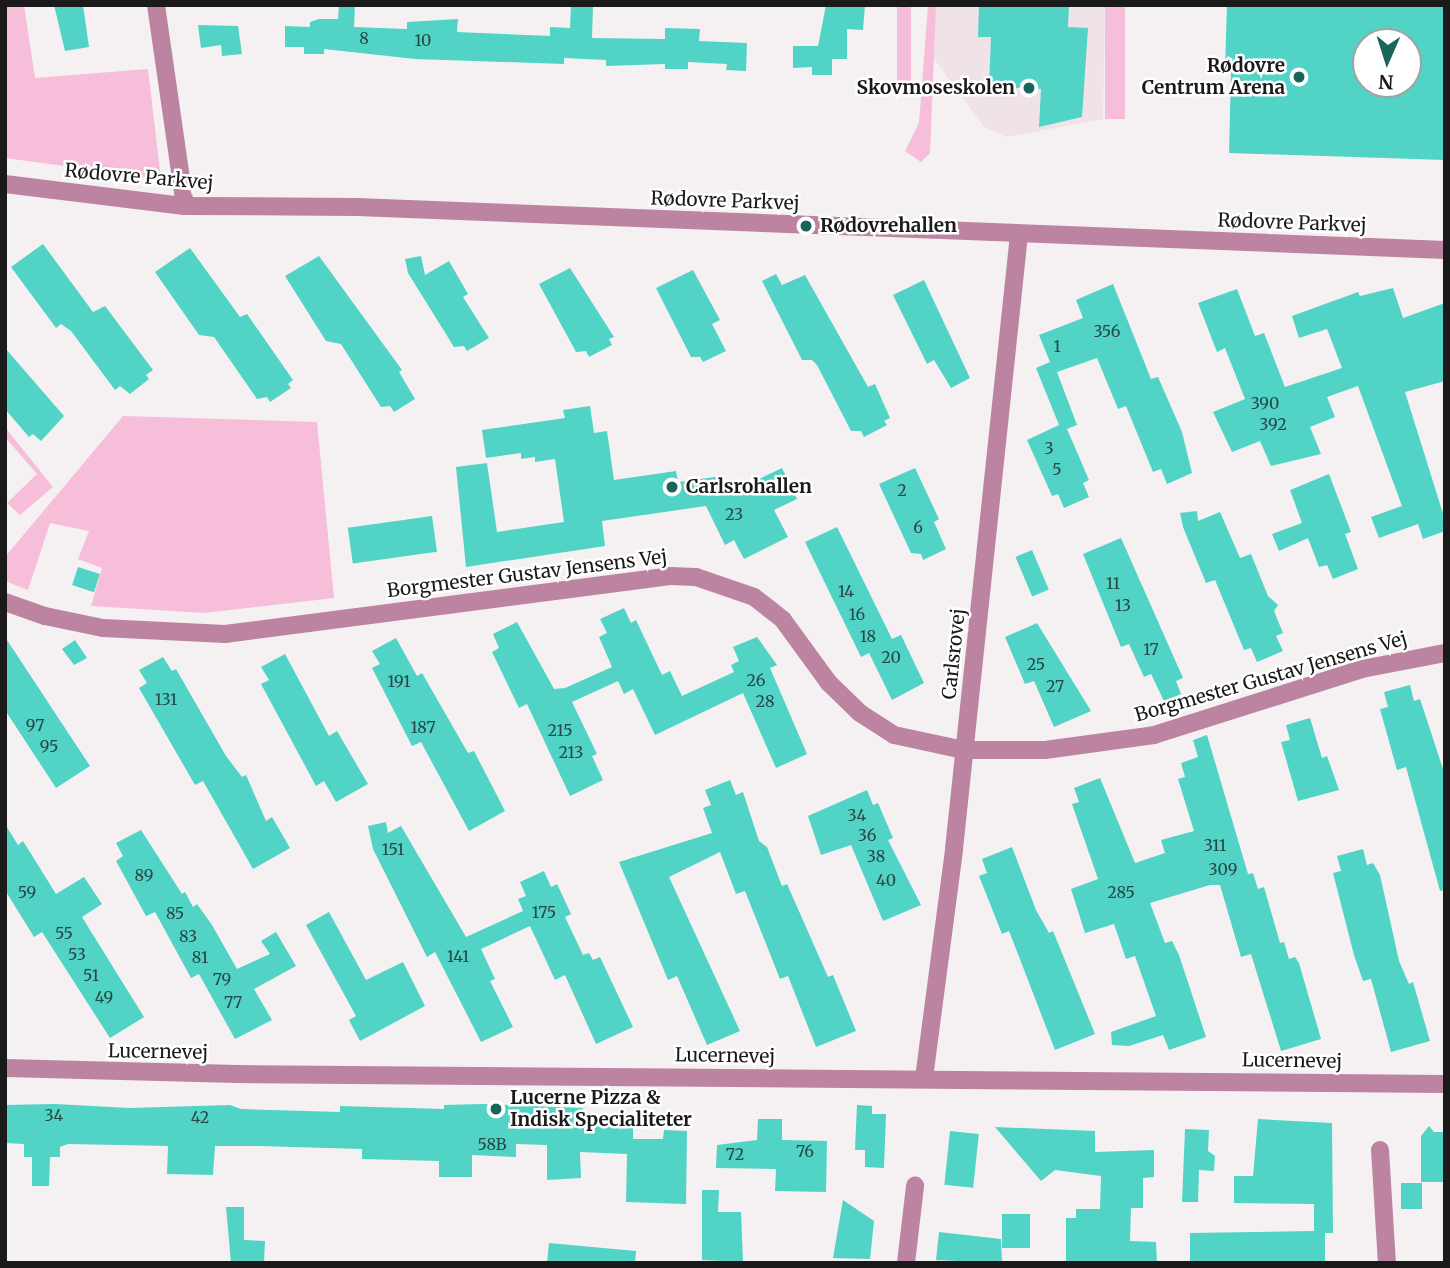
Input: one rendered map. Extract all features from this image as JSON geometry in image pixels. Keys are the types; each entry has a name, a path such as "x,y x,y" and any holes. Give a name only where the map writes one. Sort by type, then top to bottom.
{"street":[{"path":"156,5 185,206"},
{"name":"Rødovre Parkvej","path":"5,184 185,206 357,207 1445,250"},
{"name":"Carlsrovej","path":"924,1078 964,750 1018,235"},
{"name":"Borgmester Gustav Jensens Vej","path":"5,602 45,616 103,628 225,634 670,576 696,578 754,597 783,620 829,683 860,713 894,735 964,750 1045,750 1154,735 1362,669 1445,653"},
{"name":"Lucernevej","path":"5,1068 237,1074 1445,1084"},
{"path":"1380,1150 1387,1263"},
{"path":"906,1263 915,1185"}],"shaded area":[{"path":"5,5 24,5 35,78 148,69 161,179 5,158"},
{"path":"897,5 911,5 911,89 897,89"},
{"path":"928,5 936,5 930,153 921,162 905,151 919,123"},
{"name":"Skovmoseskolen","path":"936,5 1105,5 1103,119 1007,137 984,127 932,56"},
{"path":"1105,5 1125,5 1125,119 1105,119"},
{"path":"123,416 317,422 334,598 205,613 91,606 102,568 78,559 89,531 50,523 28,590 5,581 5,557"},
{"path":"5,427 53,487 20,515 7,503 37,474 5,437"}],"building":[{"path":"54,5 83,5 89,47 65,51"},
{"path":"339,5 355,5 354,27 407,29 407,22 458,19 457,32 550,36 550,27 570,28 571,5 593,5 592,38 665,39 665,28 700,29 699,41 747,43 746,71 726,70 727,64 688,62 688,69 665,69 665,64 606,66 606,60 564,58 564,64 415,59 324,49 324,54 304,54 304,47 285,47 285,26 310,27 310,22 319,19 338,19"},
{"path":"826,5 865,5 863,30 847,29 847,59 832,59 832,75 812,75 812,67 793,68 793,46 818,46"},
{"path":"979,5 1069,5 1068,27 1088,28 1082,117 1039,127 1041,89 989,87 991,37 978,37"},
{"name":"Rødovre Centrum Arena","path":"1227,5 1445,5 1445,160 1229,153 1231,71 1225,69"},
{"path":"198,25 238,26 242,54 222,56 221,45 201,48"},
{"path":"43,244 93,312 105,306 153,370 146,375 149,379 130,394 120,386 115,390 71,331 61,324 56,328 11,267"},
{"path":"190,248 240,317 247,314 293,380 288,384 291,388 270,402 267,397 257,399 214,337 199,335 155,272"},
{"path":"319,256 402,370 399,372 415,399 394,412 390,406 381,407 341,344 326,341 285,276"},
{"path":"421,256 425,275 449,261 468,294 463,297 489,338 467,351 464,346 454,347 408,273 405,259"},
{"path":"570,268 614,337 609,339 612,345 589,357 586,351 576,352 539,284"},
{"path":"693,270 720,320 712,324 726,351 703,362 700,357 691,357 656,288"},
{"path":"776,274 782,285 805,275 868,387 875,384 890,418 884,421 887,425 864,437 861,431 851,431 817,365 812,360 802,360 762,281"},
{"path":"924,280 970,378 951,388 934,360 927,364 893,295"},
{"path":"1113,284 1151,379 1158,377 1182,432 1192,473 1167,484 1161,469 1153,472 1126,406 1118,409 1097,358 1057,372 1077,425 1067,429 1089,480 1083,483 1089,497 1064,508 1058,494 1052,496 1027,440 1059,425 1036,368 1050,362 1039,335 1083,318 1076,300"},
{"path":"1393,288 1403,318 1445,303 1445,381 1405,392 1445,520 1445,531 1423,539 1418,524 1379,538 1371,517 1402,506 1358,386 1327,397 1335,417 1310,427 1321,454 1271,466 1260,441 1232,452 1213,412 1245,399 1225,348 1217,352 1198,303 1237,289 1255,336 1264,333 1285,387 1342,368 1327,329 1299,338 1292,316 1358,292 1360,296"},
{"path":"5,348 64,416 41,441 33,434 29,437 5,409"},
{"name":"Carlsrohallen","path":"590,406 594,433 607,431 614,480 676,471 678,482 722,476 730,493 782,468 797,499 774,510 788,537 744,559 734,540 725,545 706,506 602,521 605,546 466,567 456,467 487,463 497,532 564,522 555,459 535,462 535,457 521,459 521,453 486,458 482,430 565,418 563,410"},
{"path":"915,468 939,519 934,522 946,549 923,560 921,554 911,553 879,484"},
{"path":"1329,474 1351,532 1345,534 1358,569 1333,579 1327,565 1319,567 1308,538 1279,551 1272,534 1302,523 1290,490"},
{"path":"1197,511 1198,521 1220,512 1240,558 1251,554 1268,596 1278,605 1274,611 1283,633 1276,636 1283,651 1257,662 1251,648 1244,650 1215,580 1206,583 1183,527 1180,513"},
{"path":"432,516 437,552 353,563 348,528"},
{"path":"837,527 892,639 901,635 924,683 892,700 869,653 861,657 805,542"},
{"path":"1121,538 1183,678 1176,681 1181,694 1164,701 1151,674 1144,677 1129,644 1121,647 1083,554"},
{"path":"1032,550 1049,590 1032,597 1015,557"},
{"path":"78,567 100,574 94,592 72,585"},
{"path":"624,608 631,623 636,620 662,675 670,671 682,696 734,672 731,665 739,661 733,647 757,637 777,665 770,668 807,754 776,768 743,693 655,735 633,689 624,694 618,681 572,702 597,754 592,756 603,780 570,796 527,704 519,708 492,652 499,648 493,634 517,622 554,689 565,688 612,667 599,637 607,633 600,619"},
{"path":"1037,623 1091,711 1054,727 1034,681 1025,684 1005,637"},
{"path":"5,637 90,766 56,788 5,710"},
{"path":"396,638 417,676 422,673 468,753 474,751 505,811 469,831 421,742 412,746 372,668 380,664 372,651"},
{"path":"75,640 87,658 74,665 62,649"},
{"path":"285,654 329,736 337,731 368,784 336,802 324,781 316,786 261,684 269,680 261,667"},
{"path":"163,657 172,671 176,669 226,756 242,777 246,775 266,821 272,817 290,848 253,869 203,781 195,785 139,688 147,683 139,670"},
{"path":"1410,685 1414,701 1420,699 1445,775 1445,890 1440,891 1406,767 1397,770 1380,709 1388,707 1384,692"},
{"path":"1310,718 1322,758 1327,756 1339,790 1298,801 1281,742 1290,740 1286,725"},
{"path":"1207,735 1248,874 1253,873 1258,889 1264,887 1280,943 1284,942 1289,959 1295,957 1299,963 1321,1039 1281,1051 1251,954 1241,957 1220,885 1210,885 1150,903 1165,943 1172,941 1179,955 1206,1037 1169,1050 1163,1035 1129,1046 1112,1045 1111,1032 1156,1016 1135,956 1126,959 1114,924 1085,933 1071,889 1098,879 1072,804 1079,802 1074,788 1100,778 1135,863 1165,853 1161,840 1194,831 1178,779 1185,777 1181,763 1198,757 1193,740"},
{"path":"730,780 736,795 743,792 759,841 767,847 782,886 787,884 828,977 833,975 856,1031 816,1047 788,976 780,979 745,891 736,894 720,852 669,877 740,1031 707,1045 677,976 668,980 619,862 712,833 703,808 711,805 705,790"},
{"path":"867,790 873,805 878,803 893,838 888,840 921,905 883,921 851,845 821,855 808,816"},
{"path":"386,822 388,833 401,826 466,937 523,911 518,899 526,896 520,882 544,871 551,887 557,884 571,914 565,917 583,955 589,953 593,960 600,957 633,1027 596,1044 565,975 555,980 530,926 481,949 495,979 490,981 513,1027 481,1042 435,952 427,957 373,849 368,826"},
{"path":"5,824 18,845 23,841 56,894 84,877 102,904 82,917 144,1017 110,1038 42,932 34,937 5,890"},
{"path":"141,830 182,894 185,892 193,907 197,904 212,925 237,969 270,954 261,941 276,932 296,966 254,989 272,1020 235,1039 199,974 191,978 155,912 146,916 116,861 123,856 116,843"},
{"path":"1012,847 1036,910 1049,933 1053,931 1095,1034 1055,1050 1009,931 1002,934 979,876 987,873 982,859"},
{"path":"1363,849 1367,865 1373,863 1380,875 1399,961 1409,984 1413,982 1430,1041 1391,1052 1371,979 1363,981 1354,955 1333,873 1341,871 1337,856"},
{"path":"329,912 366,980 403,962 425,1006 360,1041 349,1020 356,1016 306,925"},
{"path":"55,1104 129,1108 230,1105 241,1109 340,1112 340,1106 444,1109 444,1105 482,1104 583,1108 583,1123 633,1124 633,1139 663,1139 664,1130 687,1131 686,1204 626,1202 627,1154 580,1152 581,1178 547,1180 547,1145 516,1144 516,1157 472,1155 472,1177 439,1177 439,1161 362,1159 362,1149 259,1146 215,1146 213,1175 167,1174 168,1146 68,1144 60,1147 60,1157 50,1157 49,1186 32,1186 32,1157 24,1157 24,1144 5,1143 5,1105"},
{"path":"857,1105 872,1106 872,1114 886,1114 884,1168 865,1167 865,1150 855,1150"},
{"path":"758,1119 782,1119 782,1140 827,1141 826,1192 775,1191 776,1169 716,1168 717,1145 757,1140"},
{"path":"1258,1119 1332,1123 1333,1233 1325,1233 1325,1261 1190,1263 1190,1233 1314,1231 1314,1204 1234,1203 1234,1176 1253,1176"},
{"path":"1429,1126 1434,1132 1445,1132 1445,1182 1421,1182 1421,1136"},
{"path":"995,1127 1095,1131 1095,1152 1154,1150 1154,1177 1143,1178 1143,1208 1131,1208 1130,1241 1156,1242 1157,1263 1066,1263 1066,1218 1076,1218 1076,1209 1100,1209 1101,1176 1055,1170 1041,1181"},
{"path":"1185,1129 1209,1130 1208,1151 1215,1156 1214,1171 1199,1170 1198,1202 1182,1202"},
{"path":"950,1131 979,1134 973,1188 944,1185"},
{"path":"1401,1183 1422,1183 1422,1209 1401,1209"},
{"path":"702,1190 719,1190 718,1212 741,1212 743,1262 702,1260"},
{"path":"843,1200 874,1221 870,1259 833,1258"},
{"path":"226,1207 244,1207 244,1240 265,1241 264,1263 231,1263"},
{"path":"1002,1214 1030,1214 1030,1248 1002,1248"},
{"path":"939,1232 1001,1239 1002,1263 936,1260"},
{"path":"549,1243 636,1251 635,1263 547,1263"}],"place":[{"name":"Rødovre Centrum Arena","path":"1299,77"},
{"name":"Skovmoseskolen","path":"1029,88"},
{"name":"Rødovrehallen","path":"806,226"},
{"name":"Carlsrohallen","path":"672,487"},
{"name":"Lucerne Pizza & Indisk Specialiteter","path":"496,1109"}]}
